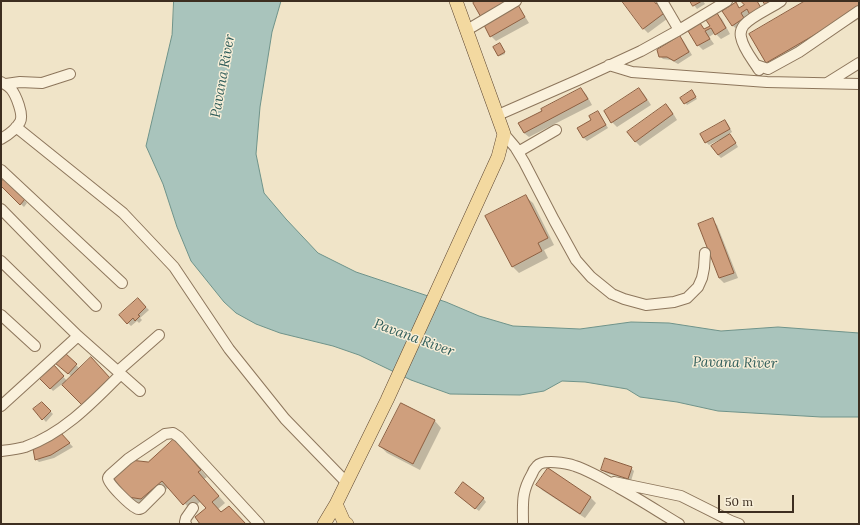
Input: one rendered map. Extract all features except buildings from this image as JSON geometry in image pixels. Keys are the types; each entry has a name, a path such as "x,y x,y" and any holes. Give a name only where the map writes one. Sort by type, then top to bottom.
{"main road":[{"path":"324,524 347,483 387,400 498,157 504,134 456,1"},
{"path":"336,504 336,524"},
{"path":"336,504 344,522 347,524"}],"street":[{"path":"467,30 516,1"},
{"path":"662,1 680,30"},
{"path":"498,115 638,52 680,30 727,1"},
{"path":"767,82 745,48 741,37 741,31 743,26 749,21 781,1"},
{"path":"756,65 768,69 799,52 859,11"},
{"path":"826,84 859,64"},
{"path":"609,65 632,72 767,82 859,84"},
{"path":"4,83 42,83 70,74"},
{"path":"1,139 16,127 22,118 12,90 4,83"},
{"path":"16,127 123,213 169,261 230,349 285,419 347,483"},
{"path":"518,152 556,130"},
{"path":"504,134 524,162 576,260 591,278 612,294 646,305 674,302 687,298 698,287 702,278 705,253"},
{"path":"1,170 122,283"},
{"path":"1,209 96,306"},
{"path":"1,261 78,336 140,391"},
{"path":"1,315 35,346"},
{"path":"1,451 24,447 48,436 83,412 159,335"},
{"path":"1,406 78,336"},
{"path":"160,490 142,508 138,509 131,505 115,489 108,478 128,459 165,434 173,433 180,437 258,524"},
{"path":"523,524 523,503 526,484 537,465 543,462 574,465 646,503 679,524"},
{"path":"603,479 681,496 739,524"},
{"path":"186,524 186,518 193,508"}],"water":[{"name":"Pavana River","path":"174,1 281,1 272,32 260,107 256,154 264,193 318,253 356,272 446,302 479,316 513,326 580,329 631,322 669,323 721,331 778,327 859,333 859,417 821,417 718,411 677,402 640,397 627,389 585,382 562,381 544,391 520,395 450,394 411,380 359,355 333,346 280,333 256,324 236,313 224,302 191,261 177,227 163,184 146,146 172,35"}]}
